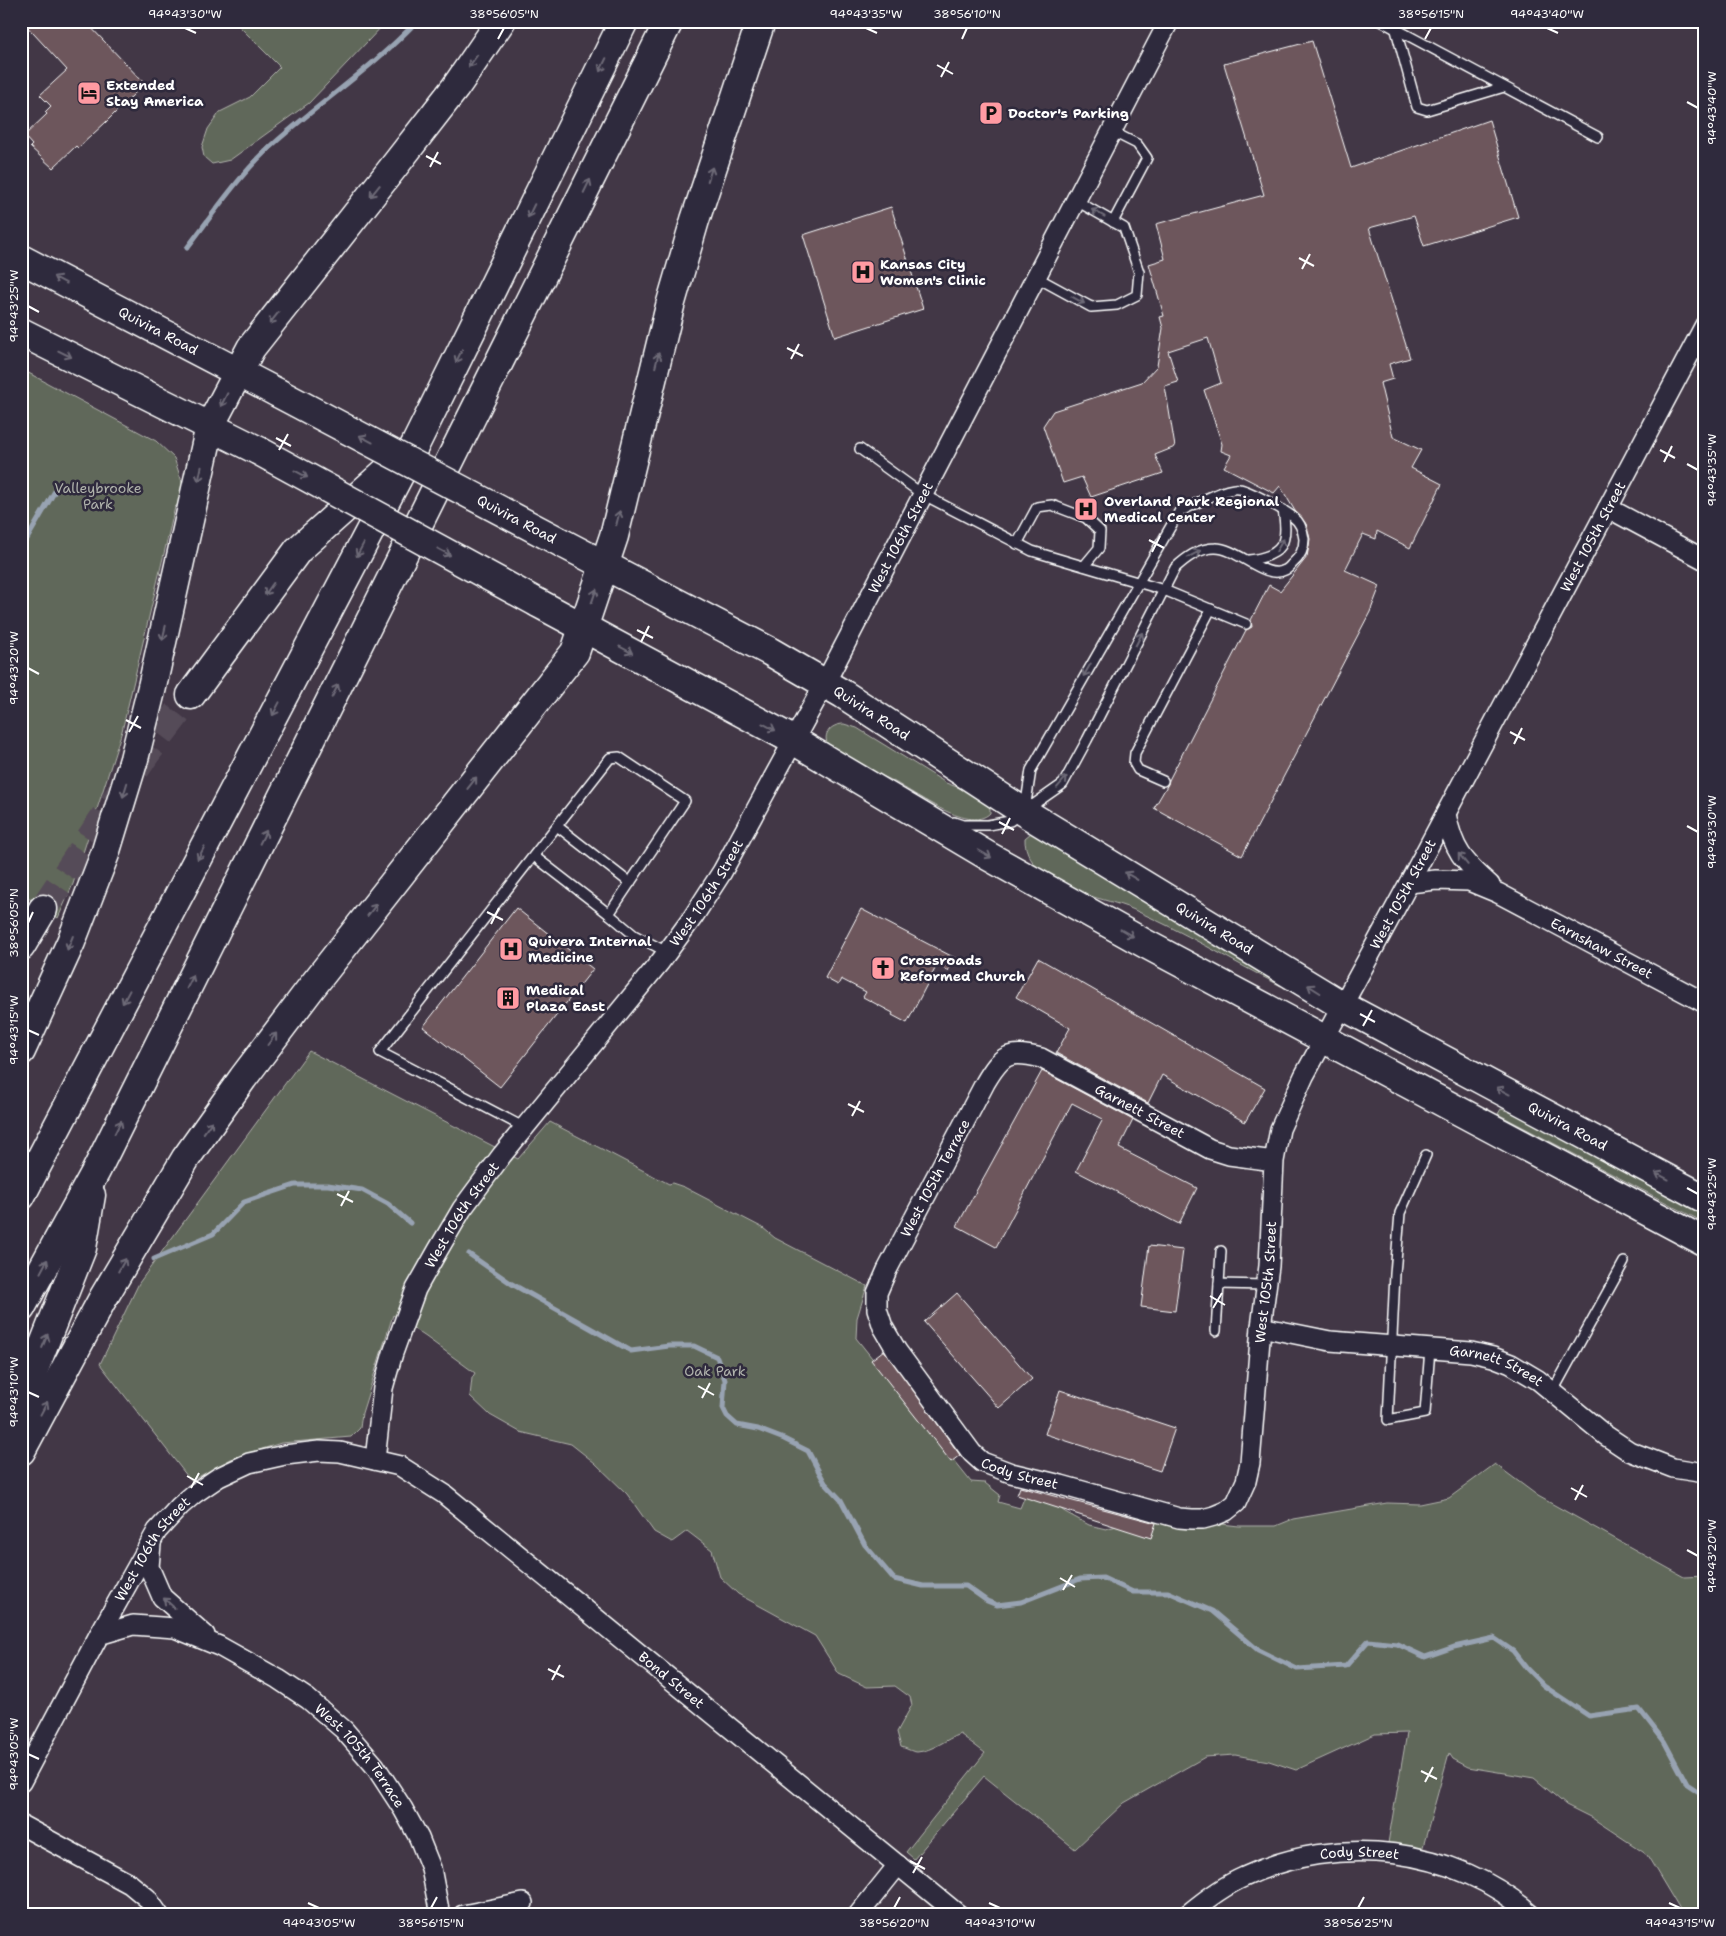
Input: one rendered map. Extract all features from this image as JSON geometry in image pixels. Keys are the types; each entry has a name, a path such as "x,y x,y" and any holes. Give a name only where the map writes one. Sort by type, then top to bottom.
{"main road":[{"path":"21,1051 71,942 105,854 134,759 210,426 251,348 455,88 501,21"},
{"path":"21,1196 415,445 624,21"},
{"path":"21,1308 96,1171 669,21"},
{"path":"21,1451 102,1300 186,1158 242,1078 311,988 575,652 614,536 670,306 689,239 761,21"},
{"name":"Quivira Road","path":"21,259 769,651 825,683 1024,812 1343,1006 1705,1199"},
{"path":"21,332 258,451 874,782 996,860 1144,943 1705,1242"},
{"path":"191,695 298,550 415,445"},
{"path":"21,946 42,909"},
{"path":"21,1402 82,1248 96,1171"}],"street":[{"name":"West 106th Street","path":"21,1782 99,1634 157,1531 174,1512 194,1494 219,1477 249,1464 285,1455 319,1451 340,1452 375,1460 383,1388 393,1353 416,1289 462,1209 667,952 693,917 722,872 825,683 1169,21"},
{"name":"West 105th Street","path":"1236,1503 1242,1493 1250,1463 1266,1285 1274,1161 1280,1129 1304,1076 1446,814 1705,325"},
{"path":"1608,508 1705,560"},
{"name":"Earnshaw Street","path":"1446,814 1450,835 1459,854 1472,869 1498,892"},
{"name":"Earnshaw Street","path":"1409,883 1436,880 1469,882 1498,892 1705,1003"},
{"name":"Garnett Street","path":"1010,1054 1022,1053 1041,1058 1219,1153 1274,1161"},
{"name":"West 105th Terrace","path":"877,1309 878,1293 891,1262 985,1083 998,1064 1010,1054"},
{"name":"Cody Street","path":"877,1309 882,1328 896,1351 972,1453 982,1462 1011,1473 1100,1494 1179,1518 1203,1519 1226,1511 1236,1503"},
{"name":"Garnett Street","path":"1261,1326 1330,1341 1471,1352 1493,1356 1538,1380 1605,1435 1629,1450 1673,1468 1705,1473"},
{"name":"Bond Street","path":"375,1460 400,1466 444,1494 959,1915"},
{"name":"West 105th Terrace","path":"152,1540 149,1567 162,1597 220,1646"},
{"name":"West 105th Terrace","path":"99,1634 133,1625 175,1628 220,1646 278,1679 308,1699 344,1730 375,1766 403,1810 419,1838 431,1868 440,1915"},
{"path":"21,1825 130,1884 147,1898 159,1915"},
{"name":"Cody Street","path":"1187,1915 1208,1897 1243,1877 1281,1862 1316,1853 1352,1850 1403,1855 1440,1863 1461,1870 1500,1890 1532,1915"},
{"path":"858,1915 898,1865"},
{"path":"463,1915 523,1903"}],"lane":[{"path":"1381,21 1598,137"},
{"path":"1396,30 1418,107 1427,110 1504,87"},
{"path":"1111,131 1137,144 1147,158 1113,222"},
{"path":"1035,277 1091,307 1117,306 1137,295 1138,272 1124,228 1075,200"},
{"path":"860,448 922,494 1032,552 1164,590 1246,624"},
{"path":"947,819 963,825 988,825 1010,821 1024,812 1063,784 1175,568 1186,558 1200,550 1216,548 1249,560 1266,572 1284,571 1298,559 1304,546 1304,532 1298,520 1283,510 1238,488 1222,492 1179,512 1137,582 1031,770 1024,812"},
{"path":"1017,544 1037,508 1052,504 1086,518 1100,531 1098,548 1084,566"},
{"path":"1249,560 1275,554 1284,542 1285,519 1283,510"},
{"path":"1163,781 1138,770 1134,763 1136,752 1211,609"},
{"path":"525,1128 380,1052 610,758 619,757 685,801 609,914"},
{"path":"557,826 630,883"},
{"path":"534,856 634,935 667,952"},
{"path":"1426,1155 1400,1214 1395,1274 1388,1420 1426,1413 1430,1349"},
{"path":"1216,1331 1221,1251"},
{"path":"1553,1391 1624,1262"},
{"path":"1219,1284 1266,1285"}],"green space":[{"path":"234,21 387,21 309,103 230,160 212,164 204,157 202,147 208,129 220,112 250,97 280,67"},
{"name":"Valleybrooke Park","path":"21,369 156,441 174,458 183,485 183,501 175,507 122,731 73,884 58,918 28,898 21,910"},
{"path":"844,724 857,728 946,783 973,793 990,806 990,813 980,818 954,815 886,777 853,765 831,749 826,740 830,729"},
{"path":"1031,833 1039,836 1146,903 1283,982 1281,986 1188,936 1132,909 1075,891 1053,881 1030,858 1025,838"},
{"name":"Oak Park","path":"309,1051 518,1159 550,1122 669,1184 672,1183 684,1187 763,1228 775,1238 867,1286 857,1318 856,1338 971,1482 985,1483 1000,1495 998,1502 1020,1508 1025,1496 1038,1492 1065,1512 1089,1525 1106,1529 1150,1516 1239,1526 1276,1526 1293,1519 1387,1503 1420,1504 1449,1498 1495,1464 1538,1496 1684,1577 1705,1576 1705,1915 1683,1915 1647,1855 1592,1818 1566,1805 1534,1778 1468,1767 1453,1759 1449,1753 1421,1854 1387,1849 1407,1733 1375,1734 1296,1770 1269,1761 1235,1755 1205,1757 1124,1803 1075,1849 984,1776 914,1859 906,1852 985,1753 960,1734 923,1751 915,1752 901,1747 897,1732 912,1705 910,1697 895,1686 867,1687 839,1674 815,1636 738,1594 720,1577 712,1550 687,1531 672,1542 654,1532 627,1494 595,1463 571,1444 520,1432 490,1415 470,1396 472,1378 475,1373 393,1315 362,1413 360,1428 351,1437 281,1443 231,1459 191,1481 100,1364 139,1283"},
{"path":"1501,1109 1517,1114 1705,1210 1705,1223 1498,1114"}],"building":[{"name":"Extended Stay America","path":"22,21 85,21 143,82 135,89 137,91 106,122 78,148 76,146 53,168 30,147 32,145 24,136 47,114 45,112 51,106 40,95 67,70"},
{"path":"1312,41 1351,168 1489,120 1518,217 1424,246 1414,216 1369,228 1410,358 1389,364 1393,379 1380,383 1393,437 1421,450 1411,468 1442,484 1410,548 1377,531 1376,539 1363,534 1345,570 1380,586 1370,612 1242,856 1154,808 1246,630 1252,627 1251,620 1269,585 1280,591 1307,557 1310,539 1306,524 1295,511 1280,486 1274,493 1224,467 1231,455 1221,451 1222,444 1204,390 1221,383 1208,338 1168,351 1178,382 1165,386 1175,447 1155,455 1163,473 1091,497 1082,477 1063,483 1043,426 1053,411 1142,382 1157,366 1163,328 1160,317 1164,316 1149,264 1165,259 1156,224 1264,195 1224,64"},
{"name":"Kansas City Women's Clinic","path":"891,207 923,309 835,337 803,235"},
{"name":"Medical Plaza East","path":"516,908 593,969 500,1087 423,1027"},
{"name":"Crossroads Reformed Church","path":"861,909 955,958 948,971 937,965 907,1023 863,997 866,992 841,979 838,985 825,978"},
{"path":"1038,958 1265,1088 1245,1122 1162,1075 1148,1103 1056,1053 1070,1028 1016,997"},
{"path":"1042,1071 1133,1120 1119,1148 1197,1188 1179,1224 1076,1171 1103,1119 1072,1103 996,1247 957,1226"},
{"path":"1149,1246 1183,1250 1175,1311 1141,1307"},
{"path":"957,1293 1032,1379 999,1408 924,1322"},
{"path":"884,1350 960,1455 951,1462 871,1360"},
{"path":"1060,1390 1175,1428 1160,1471 1045,1434"},
{"path":"1020,1487 1156,1523 1151,1538 1017,1495"}],"waterway":[{"path":"187,248 236,183 269,148 382,55 417,21"},
{"path":"21,546 59,484"},
{"path":"154,1259 213,1234 244,1202 295,1185 328,1185 362,1190 388,1204 410,1223"},
{"path":"469,1254 512,1284 631,1351 669,1346 694,1346 717,1357 725,1380 723,1408 727,1416 737,1425 758,1429 808,1451 825,1483 841,1500 865,1545 894,1579 923,1586 966,1586 987,1601 997,1605 1021,1602 1080,1579 1103,1578 1133,1592 1168,1592 1212,1611 1258,1650 1297,1669 1346,1666 1368,1641 1397,1644 1425,1657 1454,1647 1494,1638 1513,1651 1544,1686 1589,1716 1639,1709 1664,1741 1687,1784 1705,1796"}],"tunnel":[{"path":"43,909 146,754 191,695"}],"place":[{"name":"Extended Stay America","path":"89,93"},
{"name":"Doctor's Parking","path":"991,113"},
{"name":"Kansas City Women's Clinic","path":"863,272"},
{"name":"Overland Park Regional Medical Center","path":"1086,509"},
{"name":"Quivera Internal Medicine","path":"511,949"},
{"name":"Crossroads Reformed Church","path":"883,968"},
{"name":"Medical Plaza East","path":"508,998"}]}
